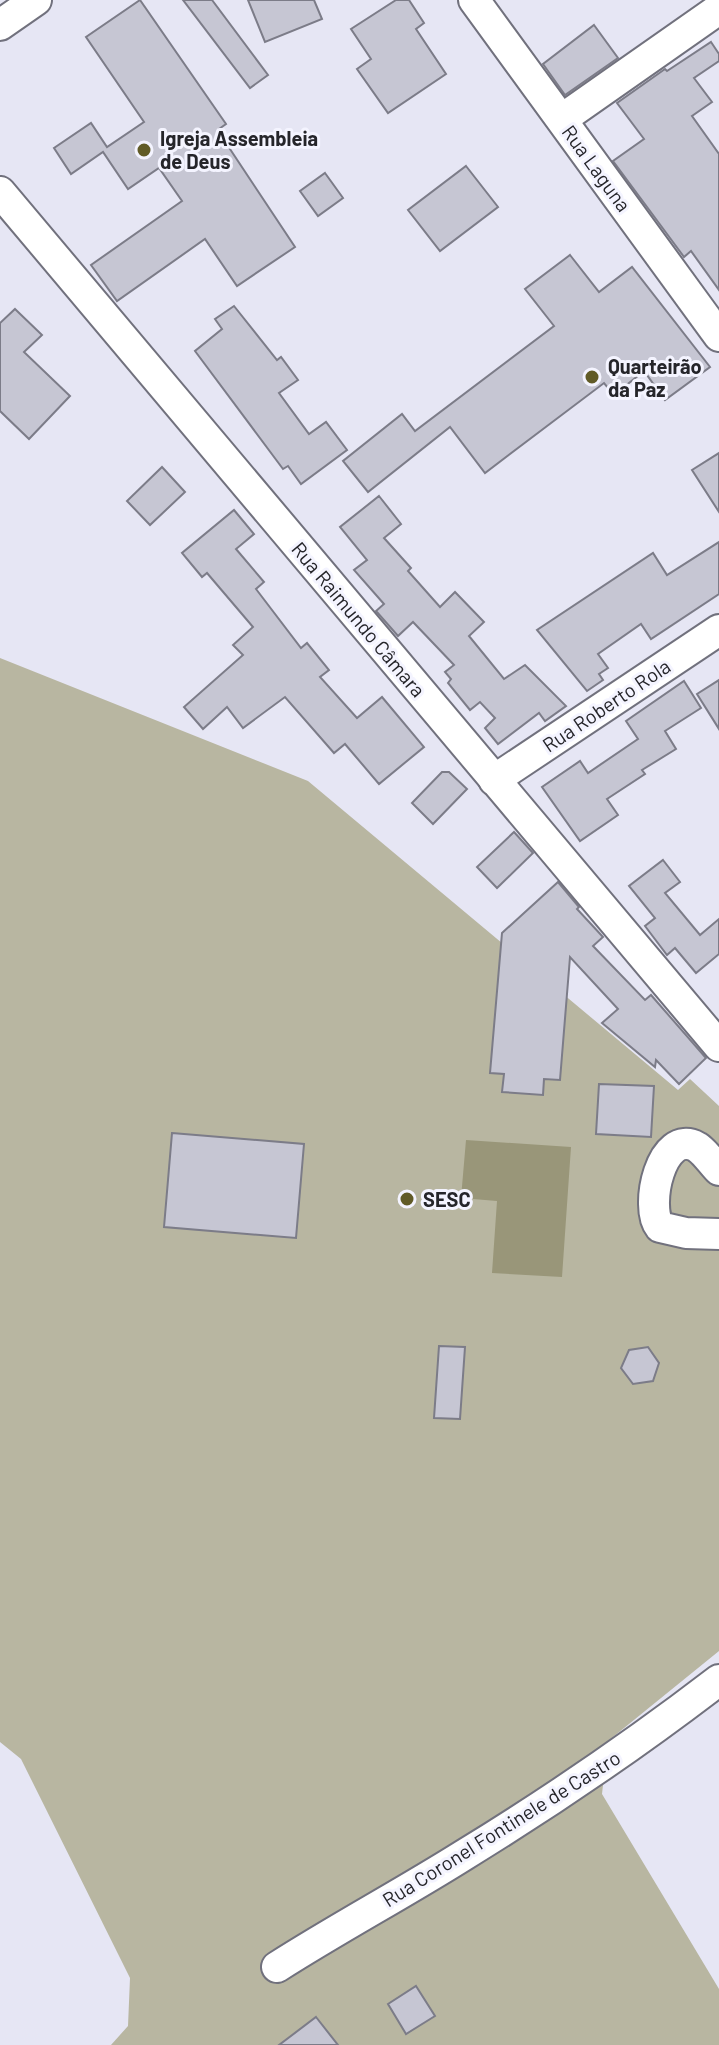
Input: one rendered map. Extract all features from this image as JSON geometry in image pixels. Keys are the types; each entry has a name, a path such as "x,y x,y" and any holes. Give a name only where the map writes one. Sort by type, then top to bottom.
{"street":[{"path":"0,25 36,0"},
{"name":"Rua Laguna","path":"474,0 719,336"},
{"path":"562,119 719,9"},
{"name":"Rua Raimundo Câmara","path":"0,192 719,1046"},
{"name":"Rua Roberto Rola","path":"494,780 719,630"},
{"path":"719,1170 695,1146 688,1144 673,1150 661,1162 658,1171 654,1211 657,1224 671,1231 719,1234"},
{"name":"Rua Coronel Fontinele de Castro","path":"277,1967 526,1816 659,1726 719,1680"}],"shaded area":[{"path":"0,658 308,781 678,1090 690,1079 719,1106 719,1651 608,1741 602,1794 719,1989 719,2045 111,2045 128,2026 130,1978 21,1759 0,1742"},
{"path":"466,1140 571,1147 562,1277 492,1273 497,1201 461,1198"}],"building":[{"name":"Igreja Assembleia de Deus","path":"140,0 226,124 219,129 226,143 295,247 237,286 205,239 117,301 91,265 182,201 159,168 128,189 103,152 71,174 54,148 91,123 107,147 144,122 86,37"},
{"path":"183,0 212,0 268,75 250,88"},
{"path":"248,0 314,0 322,19 265,42"},
{"path":"396,0 409,0 424,23 416,29 446,74 388,113 357,69 371,59 351,29"},
{"path":"594,25 618,58 565,95 543,64"},
{"path":"711,42 719,54 719,61 694,78 712,102 692,116 719,154 719,290 691,251 684,257 613,161 644,139 617,103"},
{"path":"466,166 498,207 440,251 408,210"},
{"path":"325,173 343,198 318,216 300,191"},
{"path":"570,255 599,292 632,267 710,367 665,400 644,371 614,395 604,383 485,473 450,427 368,492 343,461 402,414 415,431 554,326 525,289"},
{"path":"234,306 277,360 281,357 298,380 279,393 309,434 326,422 347,450 301,484 288,466 283,469 195,351 222,329 215,319"},
{"path":"15,309 42,335 24,352 70,396 29,439 0,411 0,323"},
{"path":"719,453 719,512 692,470"},
{"path":"162,467 185,492 150,525 127,501"},
{"path":"379,496 401,524 384,538 440,607 455,592 484,622 469,636 504,679 525,665 566,706 545,721 539,713 498,744 485,728 495,718 480,702 470,710 448,683 451,679 445,672 454,665 413,622 398,636 376,611 384,604 354,570 367,560 340,527"},
{"path":"234,510 254,534 236,549 264,582 256,589 301,648 307,643 329,670 320,677 357,718 382,697 424,747 379,784 345,744 334,753 285,697 243,728 227,707 203,729 184,707 243,655 233,645 253,627 207,573 202,577 182,553"},
{"path":"719,542 719,594 651,639 641,624 598,654 608,668 599,674 603,680 587,691 537,630 653,553 667,575"},
{"path":"719,680 719,729 697,694"},
{"path":"684,681 701,708 665,731 676,749 642,770 645,774 607,799 618,815 580,841 542,787 580,761 588,773 638,739 626,721"},
{"path":"442,772 449,772 467,789 433,824 412,803"},
{"path":"514,832 533,853 497,888 477,867"},
{"path":"663,860 680,882 665,893 700,935 719,919 719,954 696,973 675,948 667,955 645,926 655,918 629,886"},
{"path":"558,882 603,937 593,946 645,1000 651,995 706,1058 679,1084 656,1060 655,1067 602,1023 618,1009 570,957 560,1080 544,1079 543,1095 502,1092 504,1074 490,1073 502,933"},
{"path":"599,1084 654,1086 651,1137 596,1134"},
{"path":"172,1133 304,1144 296,1238 164,1227"},
{"path":"439,1346 465,1347 460,1419 434,1418"},
{"path":"648,1347 659,1363 653,1381 633,1384 621,1368 629,1350"},
{"path":"416,1986 435,2016 406,2034 388,2004"},
{"path":"316,2017 338,2045 279,2045"}],"place":[{"name":"Igreja Assembleia de Deus","path":"144,150"},
{"name":"Quarteirão da Paz","path":"592,377"},
{"name":"SESC","path":"407,1199"}]}
